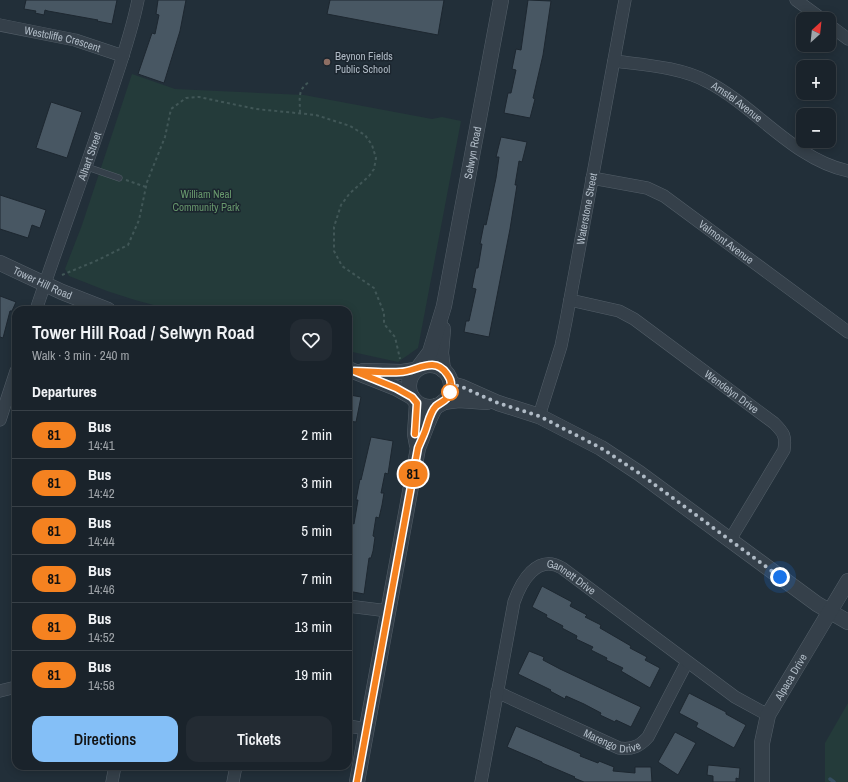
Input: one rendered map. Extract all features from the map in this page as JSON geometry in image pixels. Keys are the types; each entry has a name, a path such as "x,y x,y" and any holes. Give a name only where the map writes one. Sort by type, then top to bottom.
{"street":[{"name":"Alhart Street","path":"37,306 87,166 134,21 138,0"},
{"name":"Selwyn Road","path":"417,369 430,352 444,306 501,0"},
{"name":"Waterstone Street","path":"539,416 561,346 625,0"},
{"path":"798,0 813,12"},
{"name":"Westcliffe Crescent","path":"0,25 75,40 123,56"},
{"path":"836,30 848,39"},
{"name":"Amstel Avenue","path":"614,61 693,74 722,90 784,138 809,155 836,168 848,171"},
{"name":"Valmont Avenue","path":"592,178 647,188 664,196 848,332"},
{"name":"Tower Hill Road","path":"0,263 62,292 98,306"},
{"name":"Wendelyn Drive","path":"570,300 619,311 634,319 774,423 783,432 785,440 784,450 730,540"},
{"name":"Selwyn Road","path":"443,370 441,354 444,306"},
{"path":"352,370 402,372 431,364 438,366 443,370 450,379 451,384 448,397 440,404 429,418 418,448 357,782"},
{"path":"417,369 409,380 408,386 414,400 415,434 418,448"},
{"path":"352,370 396,388 426,407 459,400 498,403"},
{"path":"0,420 4,394 12,379"},
{"path":"451,384 462,387 498,403 539,416 570,431 607,452 639,473 830,612 848,622"},
{"name":"Gannett Drive","path":"481,782 514,602 522,583 537,566 556,564 735,697 768,715"},
{"name":"Alpaca Drive","path":"762,782 762,743 768,715 848,582"},
{"path":"352,606 388,611"},
{"name":"Marengo Drive","path":"497,692 620,748 626,749 642,744 648,737 687,662"},
{"path":"0,691 12,688"},
{"path":"352,727 367,729"},
{"path":"112,782 115,770"},
{"path":"233,782 235,770"}],"lane":[{"path":"87,166 119,178"}],"path":[{"path":"300,112 300,90 302,86 309,82"},
{"path":"62,274 98,260 128,245 139,220 146,187 165,137 171,109 186,98 199,97 256,109 300,112 322,117 350,126 365,135 372,145 376,158 374,169 369,176 350,193 341,205 334,227 334,250 342,266 374,288 384,313 384,324 395,337 401,364"},
{"path":"119,178 146,187"}],"green space":[{"name":"William Neal Community Park","path":"132,74 175,89 304,95 432,119 442,117 461,121 418,348 398,362 352,352 352,306 157,306 107,291 69,276 65,269 82,225"},
{"path":"848,703 848,782 825,782 825,743"}],"building":[{"path":"26,0 117,0 112,24 45,10 44,15 35,13 36,11 24,9"},
{"path":"158,0 186,0 180,31 164,83 138,74 152,33 155,34 159,15 156,14"},
{"path":"330,0 444,0 438,35 327,14"},
{"path":"528,0 551,1 543,55 530,118 504,113 508,93 511,93 516,70 512,69 516,49 521,50"},
{"path":"51,102 82,112 67,158 36,148"},
{"path":"501,137 527,142 522,162 519,161 510,229 489,337 464,332 466,321 469,321 476,289 472,288 476,268 478,268 482,244 480,244 484,224 486,225 496,178 499,157 496,157"},
{"path":"0,195 46,210 40,228 32,225 28,238 0,229"},
{"path":"0,296 16,302 14,306 12,306 12,311 10,311 3,338 0,337"},
{"path":"352,395 361,397 356,422 352,422"},
{"path":"371,437 393,441 388,474 385,473 381,493 384,493 382,505 379,518 376,517 373,536 375,537 373,551 371,558 369,558 364,594 352,592 352,523 354,524 358,500 356,500 360,479 361,480"},
{"path":"542,586 572,602 570,606 587,615 585,617 601,625 600,628 631,646 630,648 647,657 645,660 660,668 650,688 621,671 623,668 606,660 607,658 591,650 593,647 576,639 577,636 562,628 563,626 546,617 547,615 532,607"},
{"path":"529,651 544,657 543,660 560,669 641,707 631,727 600,715 601,713 566,696 565,699 550,691 551,690 518,674"},
{"path":"689,693 726,712 726,714 746,725 734,748 696,727 698,723 679,713"},
{"path":"516,726 581,754 580,756 614,767 613,771 635,773 635,767 651,767 652,782 584,782 574,778 575,777 507,747"},
{"path":"675,732 696,743 678,775 658,762"},
{"path":"708,765 740,768 739,779 736,778 736,782 713,782 713,776 707,775"}],"waterway":[{"path":"830,779 834,782"}],"bus line":[{"name":"81","path":"357,782 418,448 429,418 436,406 444,402 448,397 451,384 447,374 438,366 431,364 424,365 415,370 402,372 354,371 396,388 412,397 417,403 415,434"}],"place":[{"name":"Beynon Fields Public School","path":"327,62"}],"route":[{"path":"450,392 451,384 462,387 498,403 539,416 601,448 639,473 780,577"}]}
